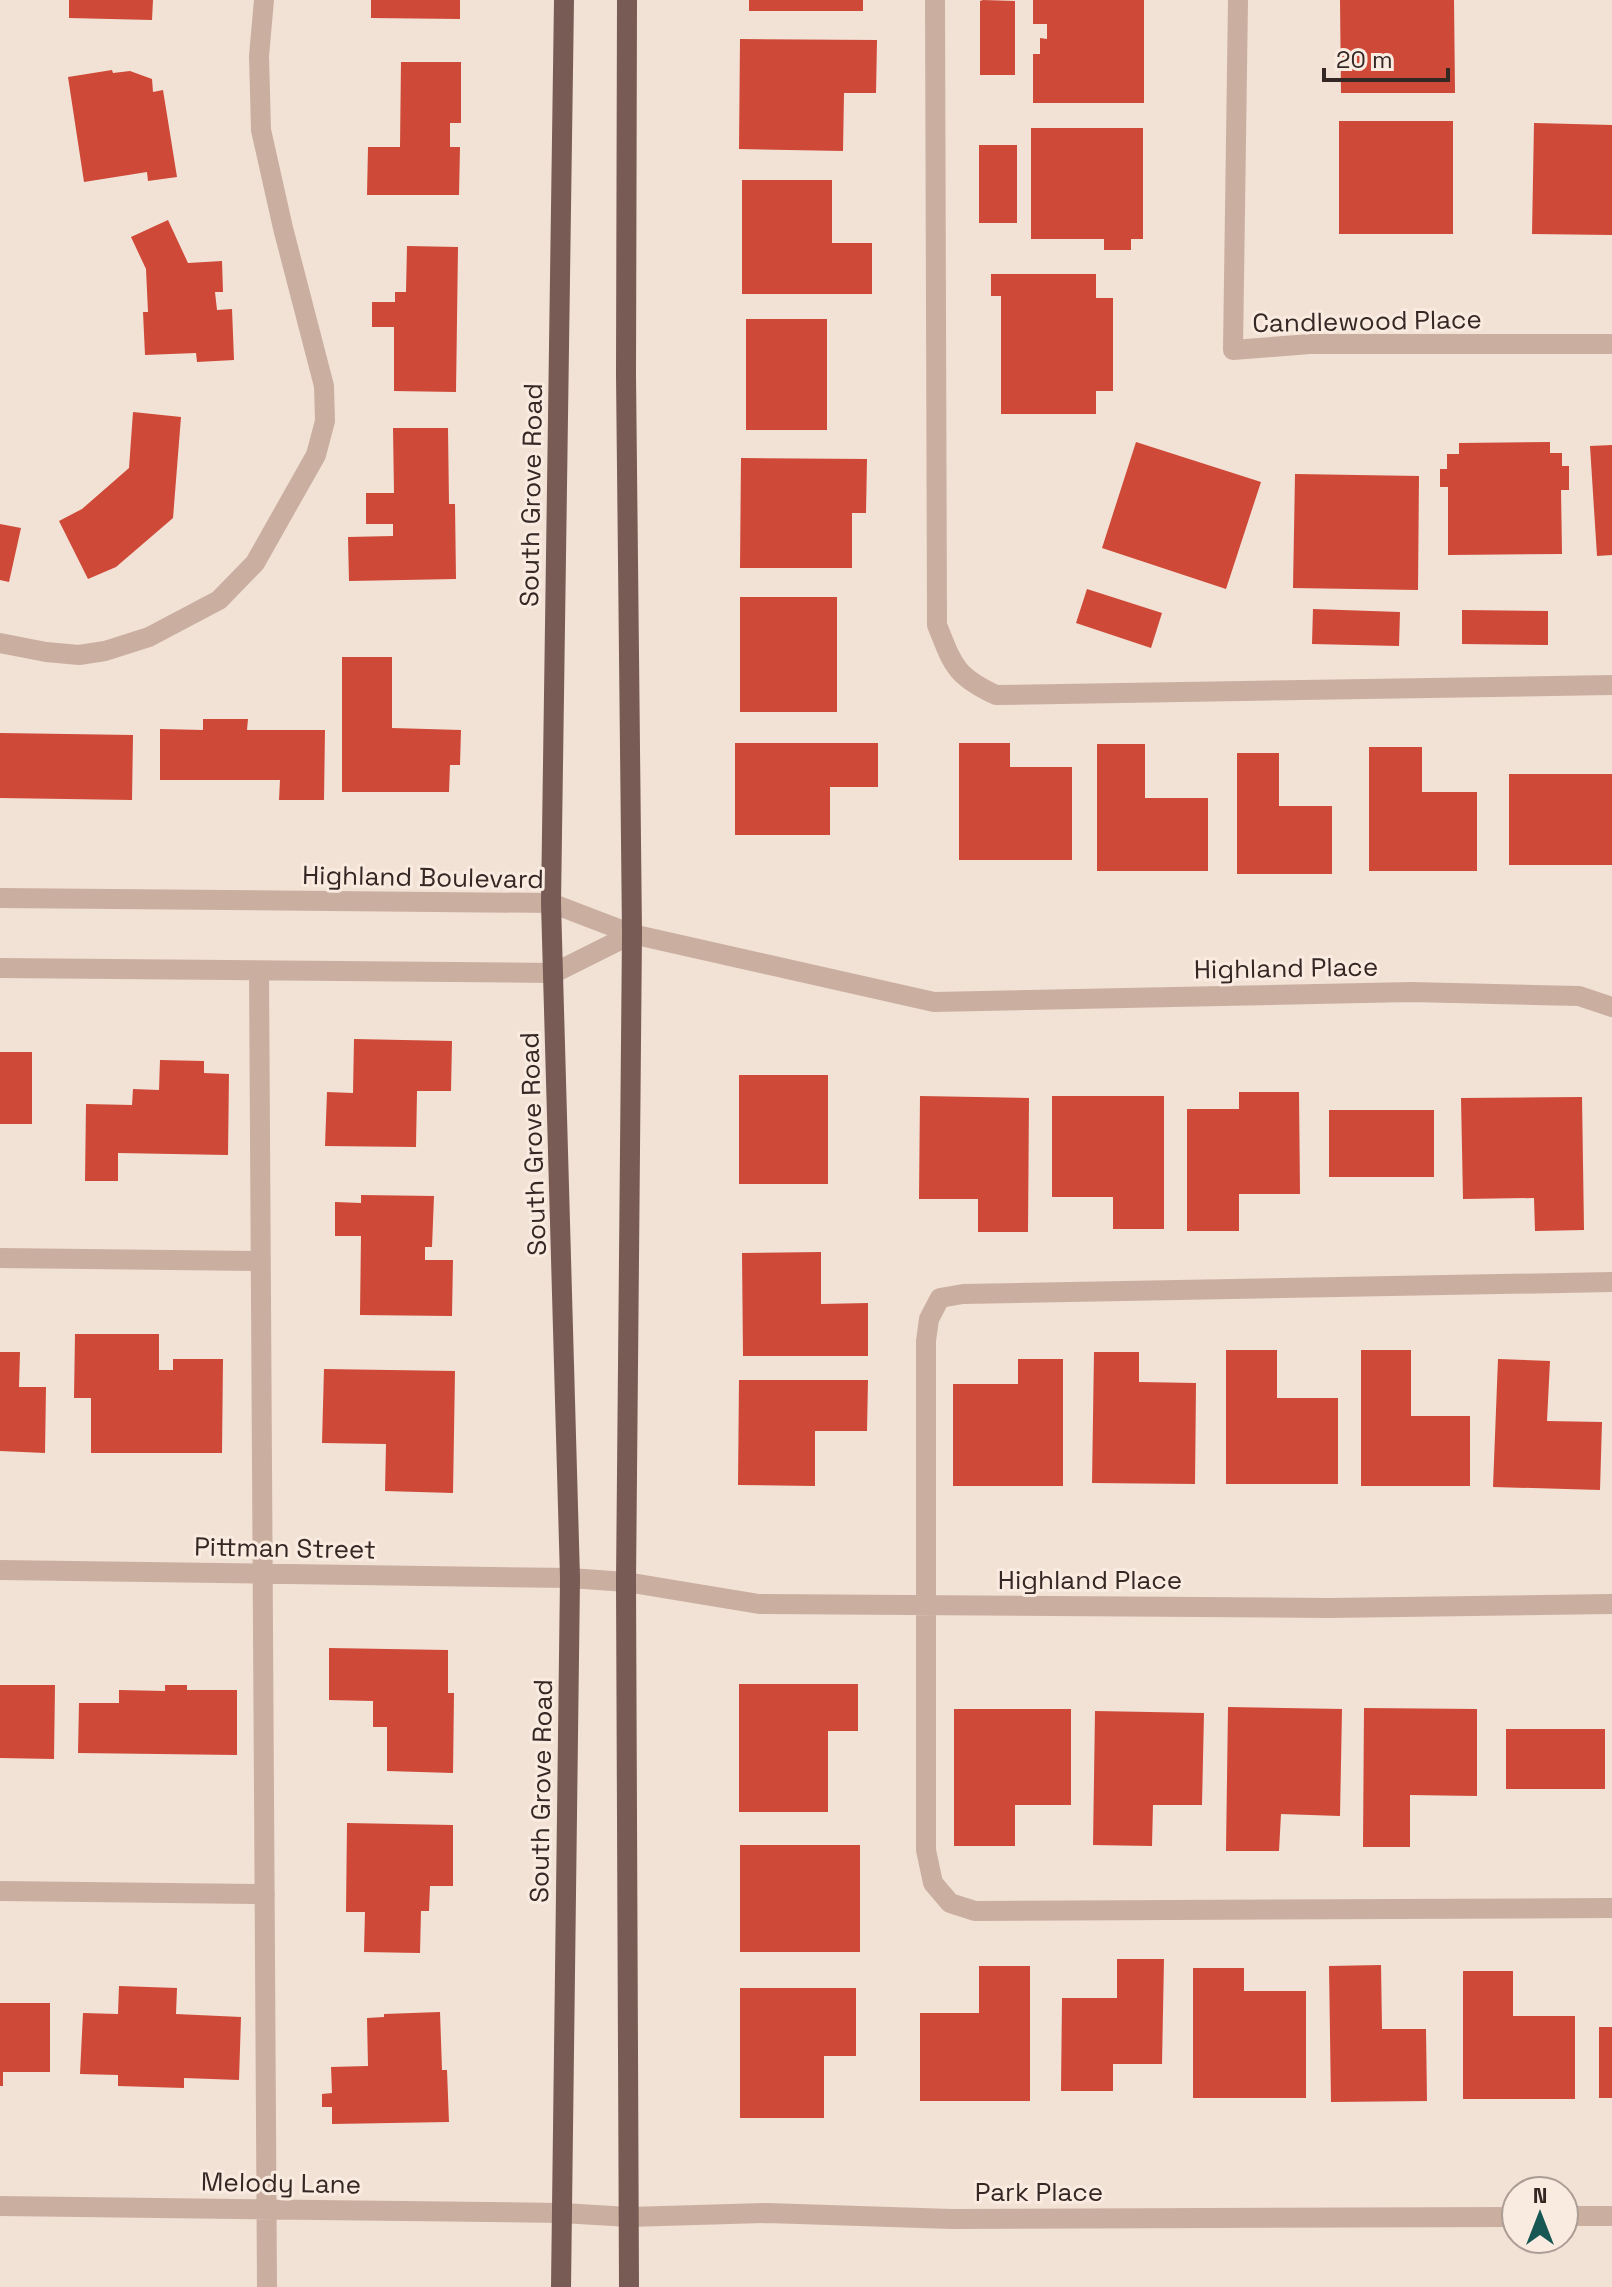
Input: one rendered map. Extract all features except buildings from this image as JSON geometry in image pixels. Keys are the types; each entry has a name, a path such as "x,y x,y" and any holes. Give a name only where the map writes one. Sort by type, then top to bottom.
{"main road":[{"name":"South Grove Road","path":"561,2287 570,1578 551,903 564,0"},
{"path":"627,0 626,375 632,934 626,1582 629,2287"}],"street":[{"path":"0,643 79,655 105,651 149,637 219,600 255,563 316,455 325,421 324,386 261,130 259,56 264,0"},
{"path":"935,0 937,625 951,660 970,682 996,695 1612,685"},
{"name":"Candlewood Place","path":"1238,0 1233,350 1310,344 1612,344"},
{"name":"Highland Boulevard","path":"0,898 551,903 632,934"},
{"path":"0,968 554,973 632,934"},
{"name":"Highland Place","path":"632,934 934,1002 1411,992 1579,996 1612,1007"},
{"path":"259,971 267,2287"},
{"path":"0,1258 261,1261"},
{"path":"1612,1282 979,1294 940,1298 929,1319 926,1341 926,1850 933,1883 950,1903 975,1911 1612,1908"},
{"name":"Pittman Street","path":"0,1570 570,1578"},
{"name":"Highland Place","path":"570,1578 626,1582 759,1604 1329,1608 1612,1604"},
{"path":"0,1891 265,1894"},
{"name":"Melody Lane","path":"0,2206 562,2213"},
{"name":"Park Place","path":"562,2213 629,2217 767,2213 952,2219 1500,2217"},
{"path":"1580,2216 1612,2216"}]}
